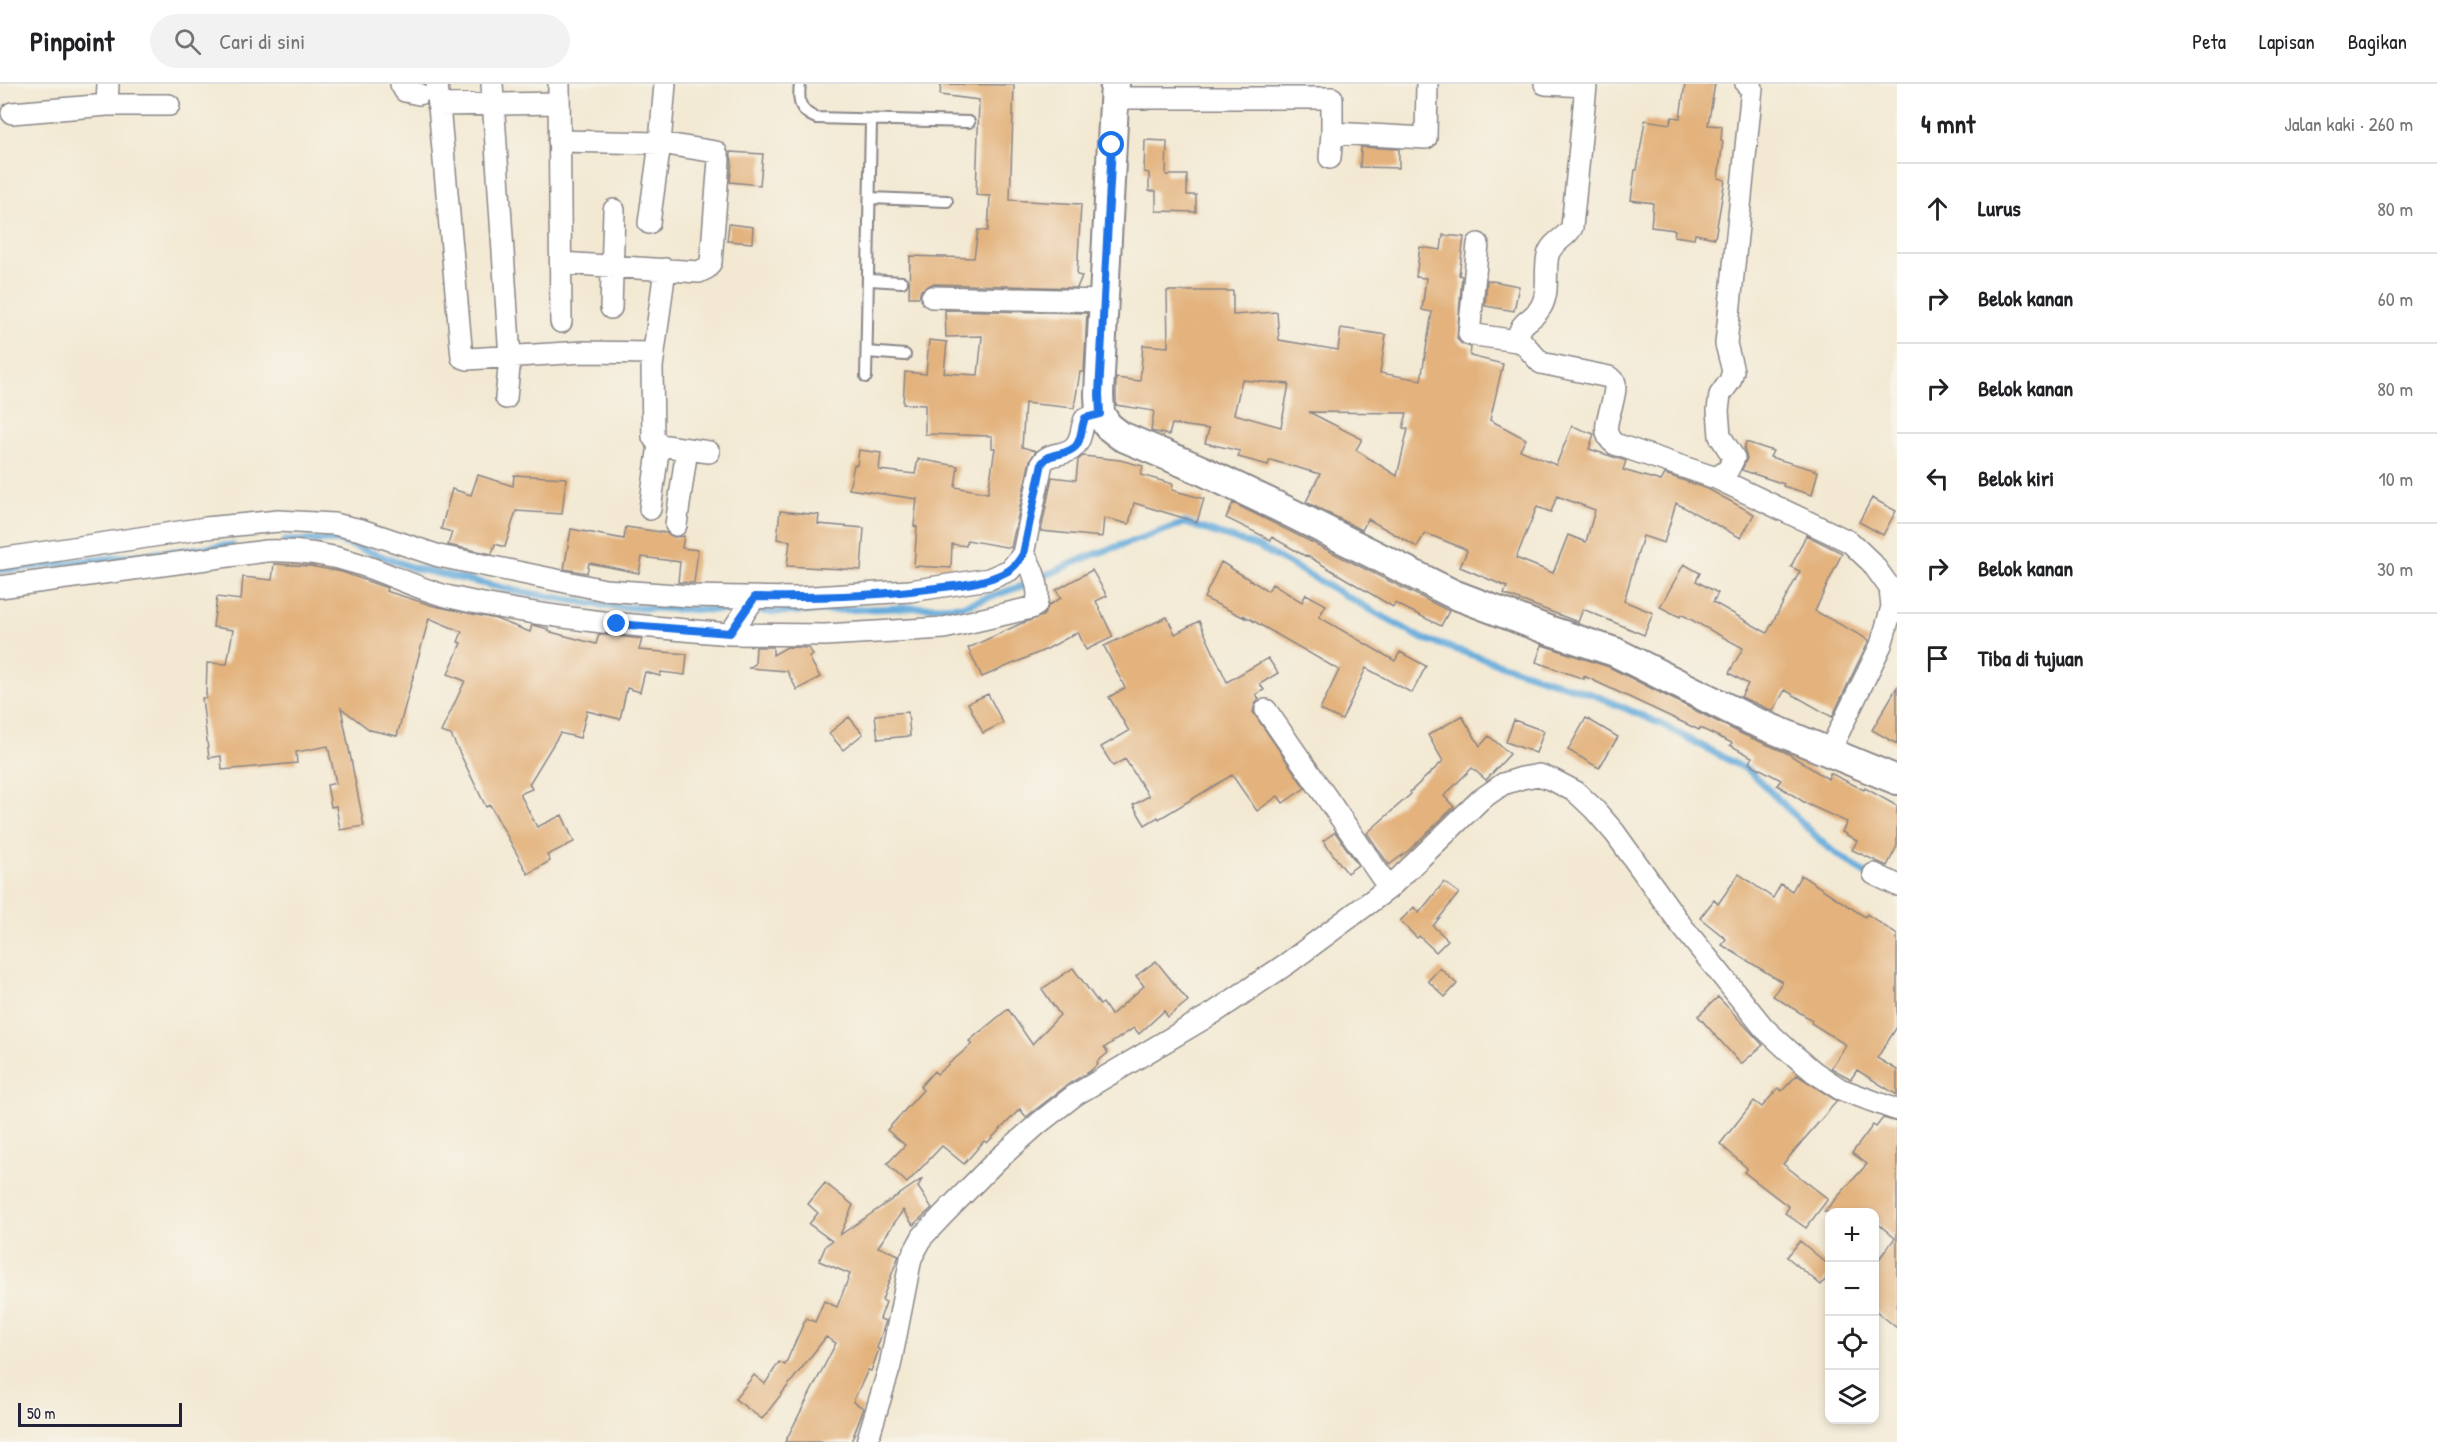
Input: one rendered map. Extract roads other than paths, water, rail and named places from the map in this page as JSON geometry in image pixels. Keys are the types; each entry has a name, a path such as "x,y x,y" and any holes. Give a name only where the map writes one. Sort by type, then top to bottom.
{"street":[{"path":"649,223 665,84"},
{"path":"1332,133 1426,138 1427,84"},
{"path":"1517,340 1522,323 1540,308 1543,301 1550,249 1555,242 1570,232 1572,227 1586,86 1545,84"},
{"path":"1716,478 1728,470 1734,458 1720,436 1718,410 1720,395 1730,381 1733,370 1726,344 1752,88 1746,84"},
{"path":"1330,158 1333,91 1115,91 1099,394 1100,414 1108,426 1121,436 1290,512 1453,594 1499,613 1615,652 1728,710 1897,780"},
{"path":"561,322 559,94 424,92 462,357 468,359 510,358 584,352 654,353"},
{"path":"492,93 510,358 506,398"},
{"path":"12,113 107,94 169,105"},
{"path":"559,141 660,143 716,153 719,159 711,262 707,268 699,272 561,263"},
{"path":"611,308 614,210"},
{"path":"1478,244 1469,334 1517,340 1523,343 1540,363 1609,377 1616,383 1616,394 1605,431 1608,439 1615,444 1716,478 1850,542 1872,563 1890,588 1892,607 1881,645 1829,752"},
{"path":"650,508 658,445 653,437 651,375 665,269"},
{"path":"932,297 1104,301"},
{"path":"0,559 206,528 278,521 323,523 361,530 439,556 600,593 753,599 910,591 957,585 989,579 1010,570 1023,554 1042,463 1048,456 1069,451 1077,445 1085,418 1100,414"},
{"path":"658,445 709,452"},
{"path":"676,525 687,449"},
{"path":"0,587 266,551 293,550 348,561 416,587 450,597 573,613 617,624 825,635 944,628 1031,608 1036,605 1038,598 1029,562 1023,554"},
{"path":"573,613 600,593"},
{"path":"732,631 753,599"},
{"path":"1266,710 1389,888"},
{"path":"867,1442 890,1366 911,1258 924,1236 996,1161 1075,1095 1215,1012 1279,969 1389,888 1480,800 1503,784 1522,777 1539,776 1553,780 1576,792 1615,833 1681,925 1764,1028 1814,1072 1840,1089 1897,1110"},
{"path":"1874,874 1897,885"}],"lane":[{"path":"800,84 798,101 809,116 816,118 969,122"},
{"path":"866,377 870,280 871,121"},
{"path":"870,198 947,201"},
{"path":"870,280 902,282"},
{"path":"867,352 905,355"}],"waterway":[{"path":"285,541 337,540 414,568 521,592 613,607 778,612 962,606 1019,587 1087,557 1185,523 1259,547 1421,638 1594,695 1659,723 1749,771 1826,846 1870,877"},
{"path":"0,570 232,545"}]}
